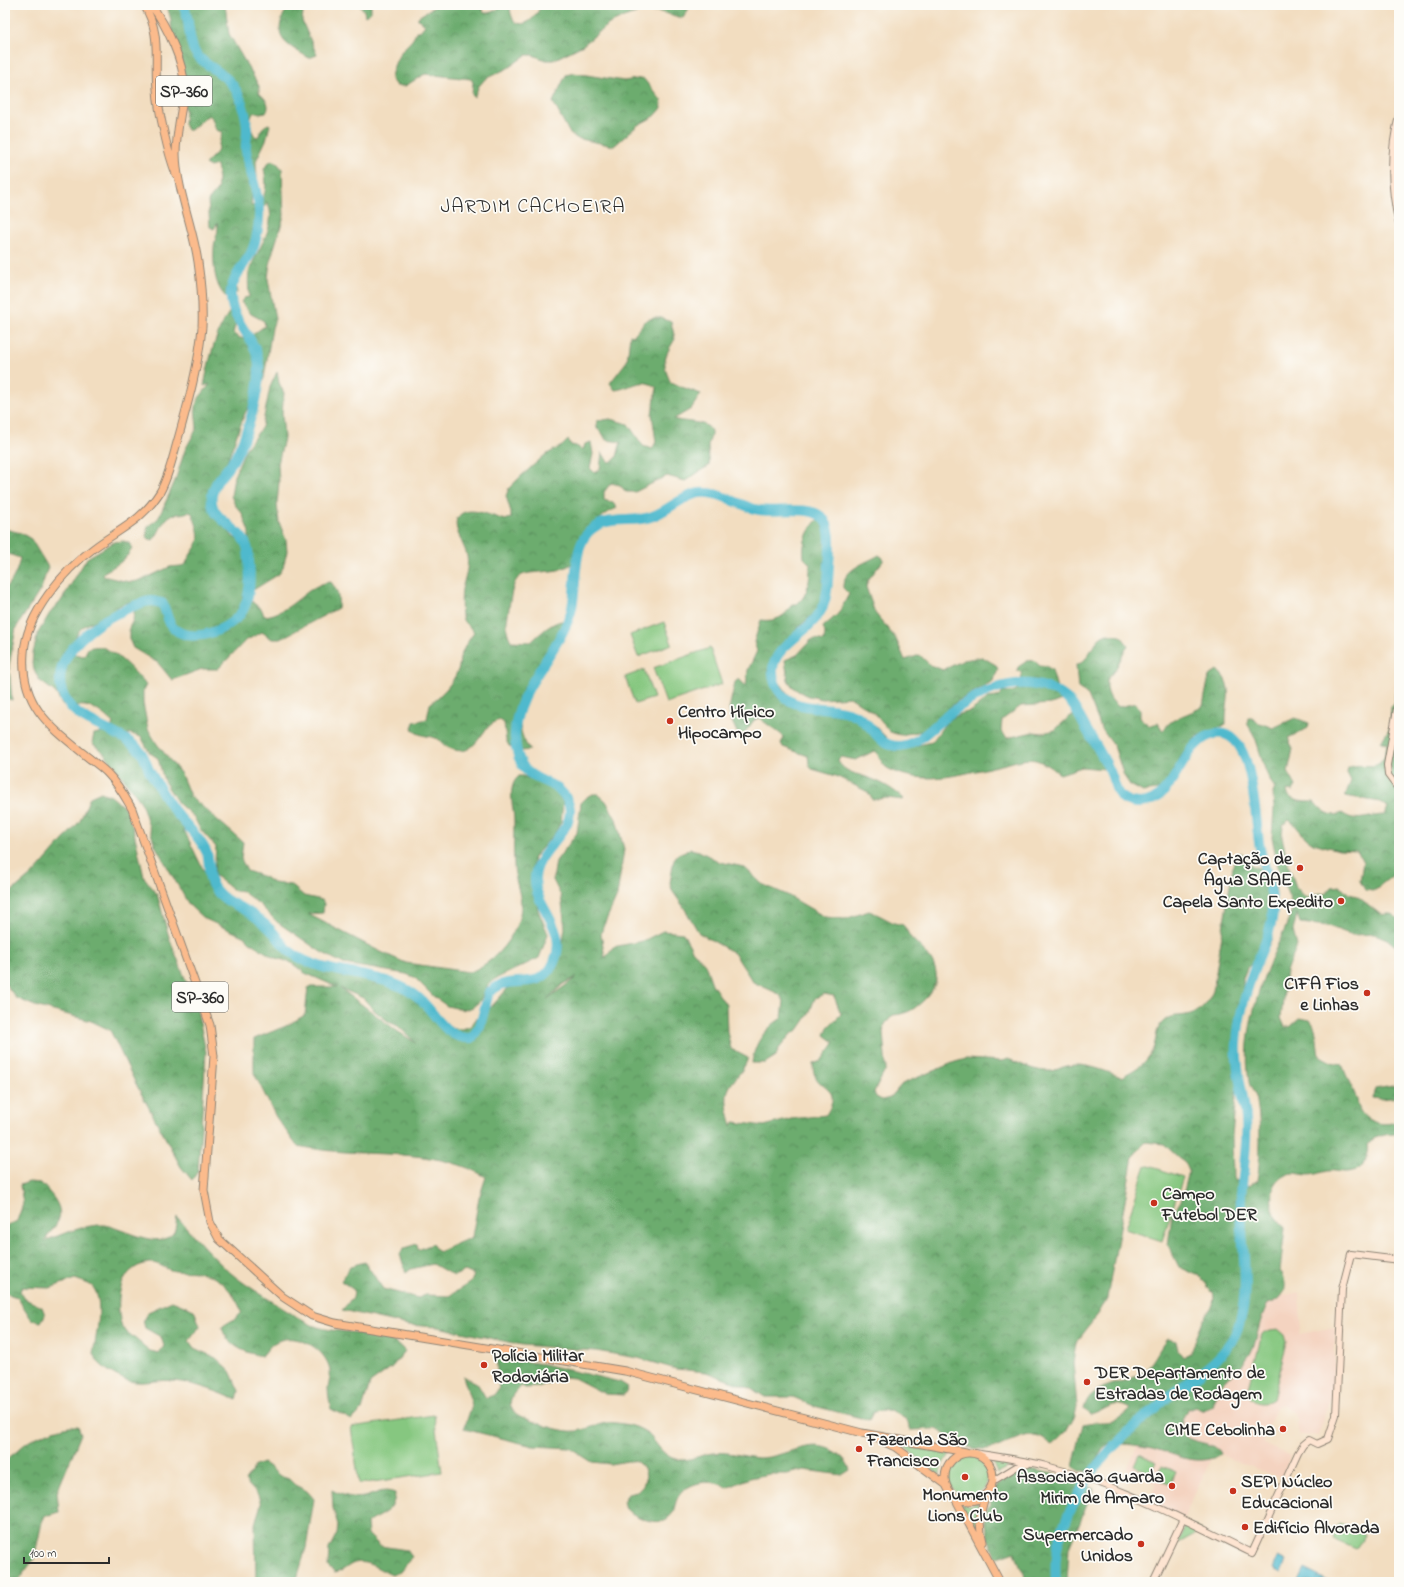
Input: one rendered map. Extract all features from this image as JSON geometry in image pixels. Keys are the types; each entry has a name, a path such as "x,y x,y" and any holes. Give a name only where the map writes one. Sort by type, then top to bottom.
{"main road":[{"name":"SP-360","path":"144,5 150,14 157,41 156,76 158,97 173,167 180,183"},
{"name":"SP-360","path":"151,5 168,32 181,71 184,87 176,154 180,183 198,260 202,326 197,358 170,466 161,489 148,509 132,524 95,547 76,563 57,584 39,609 29,628 24,652 26,682 36,709 50,727 108,773 122,791 132,809 210,1025 214,1056 204,1190 210,1222 219,1239 283,1297 312,1316 335,1323 625,1370 871,1435 974,1453"},
{"path":"156,76 163,93 172,95 180,91 181,71"},
{"name":"SP-360","path":"871,1435 895,1447 945,1484 954,1496 985,1550 1000,1582"},
{"path":"945,1484 944,1475 946,1467 951,1460 966,1452"},
{"path":"974,1453 987,1460 993,1474 993,1481"},
{"name":"SP-360","path":"985,1550 980,1522 981,1508 993,1481"},
{"path":"954,1496 967,1501 981,1498 986,1494"}],"street":[{"path":"1399,116 1393,137 1391,186 1399,224"},
{"path":"1399,698 1387,765 1388,775 1399,790"},
{"path":"974,1453 1031,1463 1098,1483 1183,1520 1252,1553 1303,1445 1309,1440 1317,1444 1328,1439 1336,1415 1340,1315 1344,1280 1351,1254 1399,1260"},
{"path":"993,1481 1016,1467 1031,1463"},
{"path":"1152,1582 1183,1520"}],"shaded area":[{"path":"1299,1292 1301,1322 1299,1334 1335,1327 1334,1386 1318,1435 1299,1436 1296,1415 1283,1406 1277,1405 1262,1443 1290,1456 1282,1478 1214,1453 1183,1519 1148,1504 1156,1484 1127,1469 1139,1441 1182,1404 1258,1302"}],"green space":[{"path":"167,5 225,5 229,34 259,86 259,93 266,100 268,105 266,113 260,114 254,112 250,121 251,128 256,137 259,136 263,127 269,124 270,125 266,140 256,161 257,178 253,186 251,206 261,201 265,192 266,180 264,169 268,163 273,160 282,169 284,216 270,261 268,279 275,319 272,328 264,378 245,413 226,464 215,479 213,503 222,522 233,537 241,541 249,541 249,532 242,513 235,505 231,496 234,476 245,450 262,427 270,387 277,372 279,383 284,393 282,413 284,438 278,464 279,482 277,504 279,522 286,540 287,551 283,568 279,574 242,597 249,599 262,610 264,616 283,610 314,587 331,582 338,594 338,608 280,639 272,639 262,632 245,641 218,669 202,669 172,680 158,663 133,648 129,639 129,628 133,620 136,601 121,605 110,613 83,627 76,636 74,654 84,656 88,648 93,647 107,649 125,663 146,685 143,691 143,703 148,729 157,744 181,774 190,796 243,842 241,859 247,871 265,877 273,883 291,885 304,896 322,900 324,904 323,913 308,914 381,952 406,963 469,972 488,962 497,954 512,935 520,914 521,904 514,870 514,822 512,791 515,781 519,776 523,776 553,788 563,802 561,822 555,833 534,857 532,869 538,910 548,934 539,958 495,979 488,985 480,1001 473,1007 465,1010 447,1006 433,996 414,977 406,974 344,964 321,952 277,922 259,904 243,892 235,891 214,875 216,847 200,829 194,817 178,803 164,781 158,758 150,753 141,737 128,733 128,740 149,763 159,788 167,795 214,892 221,901 244,906 257,915 283,938 293,952 336,970 380,979 406,990 420,999 453,1028 462,1029 471,1026 476,1019 492,1006 508,988 546,973 561,952 565,928 561,896 553,880 556,861 577,833 581,803 588,796 598,794 606,801 616,819 624,849 617,896 601,934 605,958 613,947 643,941 663,931 683,933 692,950 705,964 712,984 726,1005 727,1032 731,1049 748,1058 744,1067 728,1090 727,1106 732,1126 734,1122 764,1126 791,1119 826,1115 831,1105 832,1098 830,1092 817,1080 814,1073 813,1064 821,1061 833,1045 834,1042 825,1035 828,1027 841,1014 834,996 824,994 815,998 809,1014 798,1030 790,1035 778,1050 776,1056 765,1063 752,1063 755,1049 761,1037 770,1027 782,1018 784,1001 779,994 753,982 734,953 699,933 673,892 670,883 674,859 678,854 690,849 699,851 720,862 744,867 762,884 787,895 825,917 845,919 869,911 904,926 910,937 930,958 936,972 936,980 927,997 919,1004 908,1012 893,1015 885,1024 883,1032 886,1069 874,1092 876,1097 882,1100 890,1098 902,1084 955,1062 966,1059 1003,1061 1008,1059 1034,1069 1044,1071 1050,1071 1067,1066 1081,1065 1121,1077 1144,1063 1154,1046 1161,1024 1171,1017 1196,1012 1204,1006 1213,991 1235,854 1242,853 1253,867 1269,869 1274,881 1276,892 1274,908 1267,932 1267,934 1272,935 1271,941 1266,950 1247,968 1243,978 1243,1004 1236,1062 1237,1087 1232,1136 1233,1179 1249,1186 1257,1181 1260,1142 1257,1099 1249,1082 1247,1062 1251,1024 1261,985 1289,917 1294,909 1279,872 1272,837 1274,809 1273,793 1275,788 1268,777 1255,738 1247,723 1248,718 1252,718 1257,722 1273,728 1295,718 1309,723 1308,728 1288,738 1293,749 1288,772 1296,786 1293,791 1287,790 1290,797 1306,802 1314,802 1326,812 1334,815 1342,813 1352,818 1363,818 1385,815 1388,807 1380,802 1345,796 1351,781 1347,773 1348,768 1360,765 1372,766 1382,761 1387,743 1381,742 1390,727 1391,707 1395,702 1395,693 1399,694 1399,864 1396,864 1392,876 1373,891 1365,890 1360,881 1363,862 1357,851 1339,850 1313,843 1306,838 1289,820 1283,825 1282,837 1289,867 1296,887 1306,898 1319,893 1326,894 1332,887 1341,886 1349,894 1357,896 1380,914 1394,915 1397,918 1400,928 1399,949 1387,939 1375,934 1352,935 1328,926 1300,923 1297,914 1293,931 1297,946 1286,971 1281,1018 1285,1027 1290,1027 1300,1018 1310,1020 1315,1028 1319,1055 1331,1062 1342,1064 1362,1113 1376,1123 1388,1124 1399,1120 1399,1134 1390,1134 1375,1138 1368,1143 1368,1154 1364,1164 1356,1170 1345,1172 1327,1171 1314,1175 1295,1173 1285,1175 1278,1180 1273,1191 1272,1205 1276,1217 1285,1228 1280,1271 1285,1282 1284,1291 1278,1299 1268,1304 1262,1316 1250,1354 1223,1384 1215,1397 1212,1406 1204,1410 1195,1406 1187,1409 1182,1420 1181,1428 1183,1434 1187,1438 1215,1447 1221,1455 1202,1460 1194,1460 1186,1459 1153,1448 1110,1443 1103,1448 1089,1471 1080,1471 1073,1467 1083,1424 1113,1421 1124,1415 1130,1409 1124,1406 1114,1405 1090,1415 1084,1409 1087,1400 1099,1389 1124,1381 1145,1370 1167,1339 1176,1341 1178,1350 1183,1357 1191,1353 1203,1320 1213,1305 1214,1297 1205,1282 1199,1276 1179,1267 1168,1245 1172,1215 1182,1199 1189,1171 1185,1162 1164,1144 1146,1142 1133,1157 1107,1298 1099,1313 1076,1343 1073,1363 1077,1406 1075,1416 1066,1432 1051,1446 1044,1438 1036,1435 1028,1435 993,1448 971,1448 949,1439 937,1429 910,1430 907,1420 891,1410 873,1412 869,1420 814,1406 793,1397 765,1397 752,1389 706,1372 676,1369 638,1358 596,1351 522,1345 438,1327 408,1325 342,1310 353,1298 354,1290 341,1281 350,1266 365,1262 383,1289 418,1298 426,1295 449,1296 471,1282 474,1275 465,1271 454,1276 433,1264 411,1269 406,1273 400,1254 404,1248 417,1244 418,1250 432,1244 438,1252 472,1237 479,1198 486,1177 469,1168 431,1158 320,1150 297,1146 276,1117 254,1073 254,1039 286,1026 305,1015 308,987 337,987 305,973 290,962 273,957 251,943 245,937 203,918 189,905 155,845 141,802 105,754 92,743 94,734 111,730 113,723 97,710 88,706 68,707 62,705 56,693 39,680 32,663 38,633 50,613 61,601 87,558 114,542 124,541 129,543 132,548 130,553 120,563 104,572 103,576 131,582 135,582 170,567 186,564 197,544 199,535 192,513 183,513 167,518 153,540 147,538 147,529 159,517 175,481 185,450 197,428 195,407 199,398 210,384 204,386 214,345 227,315 233,307 239,312 233,333 237,337 249,337 265,326 264,321 251,314 241,302 244,298 249,297 249,272 266,236 269,227 270,210 267,202 262,212 257,236 235,284 238,291 232,295 225,296 216,280 214,248 218,226 217,223 214,229 210,227 208,201 218,189 218,168 217,165 210,167 205,164 217,152 222,132 216,130 212,118 209,115 191,130 187,130 184,124 185,111 182,98 184,75 172,39 171,20","holes":["577,977 547,999 563,984","340,988 363,998 375,1011 389,1022 398,1026 416,1043 397,1031"]},
{"path":"291,5 304,5 302,21 317,55 309,58 290,46 282,38 280,33 281,22"},
{"path":"360,5 371,5 371,12 365,16"},
{"path":"437,5 481,5 484,13 488,13 503,6 510,5 511,14 514,20 522,24 533,18 541,5 689,5 683,18 657,11 640,12 629,15 609,24 583,45 553,60 545,60 533,55 526,55 508,68 485,79 479,86 474,97 472,95 473,82 471,79 425,74 405,86 396,86 391,79 397,58 412,39 416,31 420,31 425,25 418,19 418,17"},
{"path":"574,73 624,81 643,78 661,100 662,108 655,116 638,125 614,146 576,138 569,132 553,102 566,75"},
{"path":"662,318 671,322 675,339 666,356 665,365 671,383 701,394 691,409 674,419 706,425 709,428 711,434 708,447 709,466 685,481 667,476 635,492 626,492 620,485 611,483 604,492 604,500 613,503 617,508 601,517 595,523 586,537 578,562 558,570 528,573 517,579 511,594 507,621 507,632 511,641 531,642 544,630 554,624 570,621 564,639 538,669 525,691 520,715 520,727 523,739 530,750 521,751 509,746 506,740 504,723 500,720 487,728 472,747 465,750 457,751 447,747 438,739 415,732 412,729 414,722 427,719 430,704 443,693 456,675 462,653 474,633 465,623 462,616 462,589 466,572 467,556 458,534 456,523 457,518 461,514 471,511 505,520 511,518 511,512 506,496 509,488 545,455 562,446 568,440 571,445 583,450 585,444 591,442 593,454 590,468 595,473 600,469 602,452 608,462 615,460 618,455 621,442 606,440 601,431 597,429 597,421 610,419 628,424 643,446 652,449 656,442 652,414 657,388 646,383 642,383 615,390 610,383 627,361 630,335 633,336 646,320"},
{"path":"818,519 822,521 827,531 829,547 829,568 825,590 817,611 800,626 781,649 774,668 775,676 789,695 807,707 833,711 852,718 867,721 876,727 894,745 905,748 932,742 947,721 960,714 971,711 988,698 997,697 1003,691 1012,692 1016,690 1020,685 1022,677 1021,672 1017,671 1018,667 1027,661 1034,660 1040,666 1046,666 1052,670 1057,688 1067,698 1051,704 1021,706 1002,720 1001,731 1007,738 1033,732 1043,733 1055,730 1069,717 1080,712 1086,719 1107,762 1105,769 1082,767 1060,774 1039,761 1027,759 947,777 932,778 903,775 889,769 882,763 874,751 856,760 840,757 838,760 840,764 847,770 883,784 904,799 887,798 872,800 868,792 836,776 812,769 809,764 808,756 783,747 781,743 784,738 782,735 759,718 754,720 740,739 730,717 729,709 735,682 739,679 746,686 748,670 757,651 754,642 761,620 780,618 790,609 792,604 797,604 804,596 808,586 810,564 804,558 804,547 808,532"},
{"path":"5,529 21,533 31,539 48,567 41,589 16,628 9,666 12,700 5,698 5,589 15,575 20,558 5,553"},
{"path":"879,555 883,558 883,561 868,580 866,587 875,613 896,639 905,660 920,655 930,665 943,670 964,660 982,657 996,665 998,670 993,681 956,702 923,731 900,735 890,732 873,712 850,697 822,699 809,696 798,691 788,680 785,660 797,655 811,640 816,639 824,641 825,633 823,627 838,614 849,594 843,588 846,576 856,567"},
{"path":"664,622 672,644 638,657 630,635"},
{"path":"1107,634 1121,636 1128,645 1116,668 1107,680 1109,695 1119,707 1136,703 1140,710 1140,718 1150,726 1158,723 1163,731 1171,722 1203,706 1209,676 1217,670 1226,682 1228,695 1226,724 1215,730 1197,736 1180,758 1171,784 1163,789 1143,792 1130,785 1124,776 1114,746 1101,728 1088,695 1078,688 1076,665 1085,659 1102,636"},
{"path":"710,648 722,684 666,703 653,668"},
{"path":"644,670 654,698 635,704 625,677"},
{"path":"101,792 111,796 127,810 134,832 144,877 157,894 169,937 197,1009 206,1052 198,1171 192,1180 181,1167 135,1082 110,1030 91,1021 35,1006 16,998 5,983 5,897 36,871 80,821 90,797"},
{"path":"1399,1085 1399,1097 1381,1099 1372,1098 1375,1089"},
{"name":"Campo Futebol DER","path":"1146,1165 1183,1177 1162,1241 1125,1229"},
{"path":"29,1182 41,1183 58,1205 60,1216 57,1224 44,1241 81,1228 97,1225 104,1225 140,1237 160,1240 168,1238 174,1232 177,1217 206,1249 237,1278 297,1317 323,1329 361,1333 385,1338 396,1343 405,1351 392,1367 370,1383 362,1410 352,1420 331,1409 328,1388 330,1370 327,1362 316,1348 299,1340 282,1340 274,1343 262,1356 249,1353 237,1347 228,1339 222,1327 242,1312 234,1297 225,1285 219,1280 204,1274 175,1271 149,1263 138,1266 130,1271 121,1288 119,1308 122,1328 150,1351 159,1353 164,1346 161,1337 145,1328 143,1320 148,1312 172,1301 194,1310 200,1326 189,1341 194,1348 216,1358 230,1371 239,1391 237,1400 205,1388 181,1382 164,1380 136,1382 117,1376 104,1368 95,1358 93,1353 99,1309 96,1292 92,1286 75,1279 50,1288 22,1287 20,1291 25,1299 42,1307 45,1315 41,1322 32,1320 17,1297 5,1293 5,1227 17,1221 23,1204 20,1185"},
{"path":"1278,1329 1285,1335 1287,1342 1273,1399 1265,1403 1258,1403 1249,1396 1247,1392 1262,1334 1270,1330"},
{"path":"497,1358 543,1364 620,1382 628,1387 624,1395 605,1394 574,1378 564,1377 538,1387 525,1388 522,1386 511,1398 510,1402 513,1410 522,1417 550,1427 577,1431 606,1423 632,1426 647,1433 666,1455 682,1460 720,1453 731,1453 759,1458 769,1457 797,1449 816,1446 826,1448 838,1454 846,1462 850,1470 842,1475 804,1470 787,1474 769,1474 750,1478 727,1488 708,1482 694,1484 688,1487 678,1497 672,1514 667,1519 655,1522 648,1520 625,1509 623,1501 628,1494 637,1492 643,1486 646,1476 644,1468 637,1462 628,1461 610,1464 592,1462 570,1448 533,1446 464,1429 472,1405 463,1376 477,1383 486,1398 494,1395 499,1388 497,1379"},
{"path":"434,1415 442,1472 359,1484 351,1427"},
{"path":"69,1426 78,1426 81,1434 57,1492 59,1512 45,1516 42,1522 34,1559 17,1582 5,1582 5,1459 28,1442 53,1430"},
{"path":"903,1446 952,1454 943,1463 940,1475"},
{"path":"1139,1454 1156,1462 1150,1473 1134,1465"},
{"path":"968,1456 982,1462 988,1476 982,1490 968,1496 954,1490 948,1476 954,1462"},
{"path":"991,1459 1016,1462 997,1473"},
{"path":"263,1463 280,1476 289,1479 295,1485 307,1491 314,1499 306,1548 296,1582 256,1582 255,1524 261,1504 258,1495 245,1481 255,1466"},
{"path":"1162,1466 1176,1472 1171,1484 1157,1478"},
{"path":"1026,1468 1058,1475 1094,1488 1069,1548 1067,1582 1026,1582 1015,1551 996,1558 988,1539 985,1515 998,1484 1009,1476"},
{"path":"332,1490 352,1497 364,1497 383,1491 395,1493 390,1508 382,1515 367,1523 368,1534 380,1546 407,1550 412,1557 400,1572 392,1575 372,1565 362,1562 352,1564 335,1573 328,1567 329,1549 337,1533 338,1525 333,1508"},
{"path":"978,1502 976,1529 961,1504 971,1505"},
{"path":"1187,1523 1202,1530 1177,1544"},
{"path":"1339,1523 1364,1533 1356,1549 1333,1539"}],"water":[{"path":"1278,1557 1286,1561 1281,1572 1273,1568"},
{"path":"1304,1569 1330,1582 1298,1582"}],"waterway":[{"path":"183,5 187,17 191,43 196,54 200,59 230,82 242,103 247,126 246,151 257,193 259,208 258,231 253,248 236,276 231,291 231,301 234,311 254,347 257,356 259,377 255,402 248,427 239,450 231,464 218,480 212,495 212,504 215,512 240,535 245,542 248,551 250,580 247,601 239,616 231,623 221,629 199,635 188,635 178,632 171,625 162,603 153,601 147,602 123,610 96,626 74,646 64,663 60,682 62,692 68,703 76,712 86,719 121,737 141,752 150,772 168,802 203,845 209,860 210,880 218,893 262,922 292,953 306,961 321,966 400,986 421,1000 446,1029 453,1034 472,1038 480,1026 489,992 500,985 537,979 549,971 554,962 557,950 557,939 555,929 536,890 535,879 537,868 542,858 563,831 568,822 570,812 568,802 562,793 555,787 530,774 523,766 518,755 515,738 516,721 521,705 528,689 565,628 573,602 578,555 585,536 592,529 606,522 653,516 681,500 699,493 722,496 759,510 809,511 816,513 826,521 830,546 827,591 822,609 812,622 787,645 775,661 773,671 775,683 781,693 789,700 810,707 832,709 853,714 864,721 881,740 891,745 899,746 907,745 921,738 945,717 981,694 994,689 1008,685 1022,684 1036,685 1050,689 1064,696 1075,708 1106,763 1120,796 1130,802 1137,803 1152,800 1162,793 1170,784 1192,750 1200,741 1211,735 1226,734 1237,743 1245,757 1254,796 1260,848 1270,886 1273,910 1271,926 1245,997 1240,1016 1238,1035 1237,1063 1246,1119 1246,1148 1241,1196 1245,1272 1245,1292 1242,1311 1237,1329 1223,1353 1129,1431 1113,1447 1091,1474 1077,1497 1061,1533 1056,1553 1056,1582"}],"place":[{"name":"Centro Hípico Hipocampo","path":"670,721"},
{"name":"Captação de Água SAAE","path":"1300,868"},
{"name":"Capela Santo Expedito","path":"1341,901"},
{"name":"CIFA Fios e Linhas","path":"1367,993"},
{"name":"Campo Futebol DER","path":"1154,1203"},
{"name":"Polícia Militar Rodoviária","path":"484,1365"},
{"name":"DER Departamento de Estradas de Rodagem","path":"1087,1382"},
{"name":"CIME Cebolinha","path":"1283,1429"},
{"name":"Fazenda São Francisco","path":"859,1449"},
{"name":"Monumento Lions Club","path":"965,1477"},
{"name":"Associação Guarda Mirim de Amparo","path":"1172,1486"},
{"name":"SEPI Núcleo Educacional","path":"1233,1491"},
{"name":"Edifício Alvorada","path":"1245,1527"},
{"name":"Supermercado Unidos","path":"1141,1544"}],"district":[{"name":"JARDIM CACHOEIRA","path":"533,205"}]}
